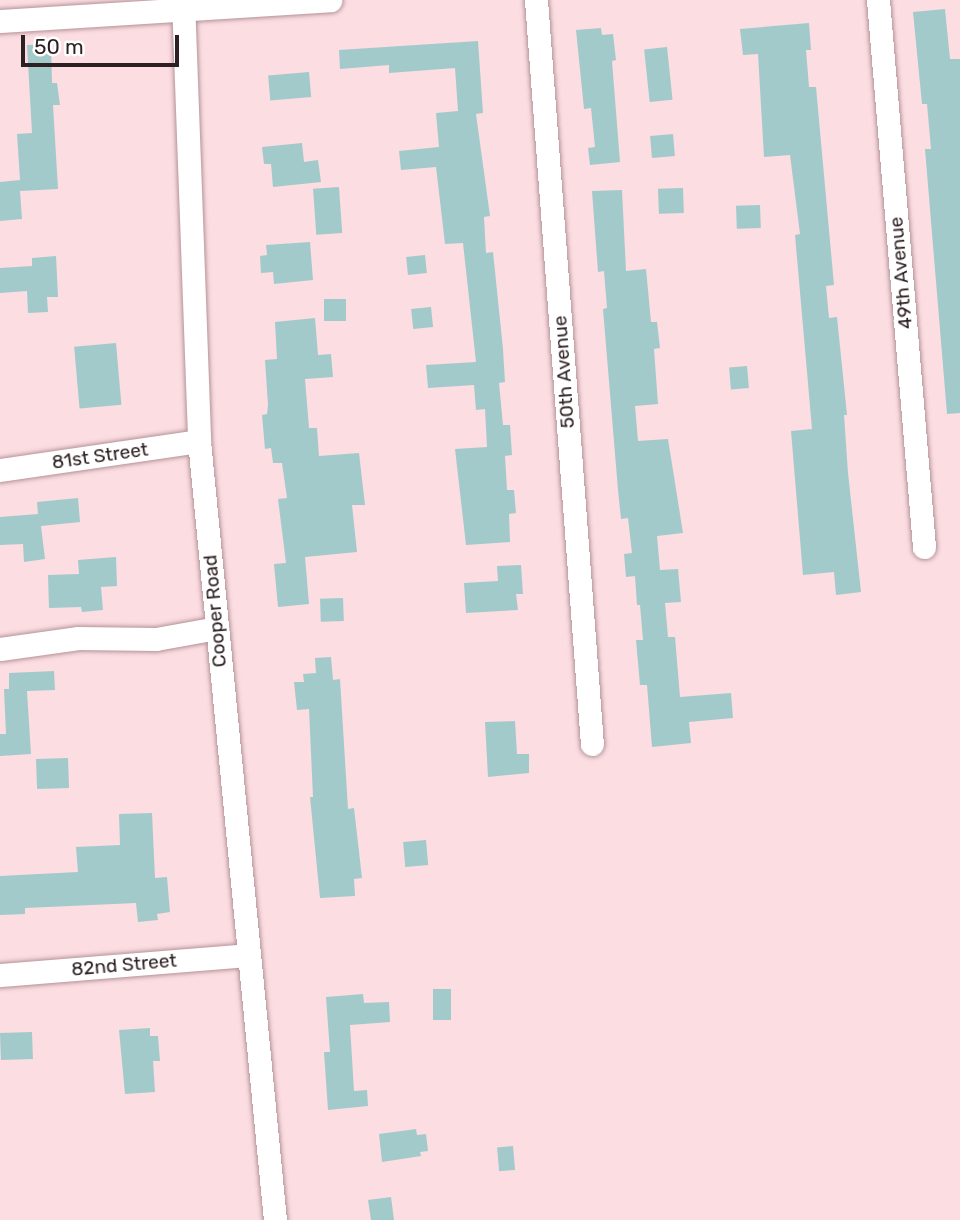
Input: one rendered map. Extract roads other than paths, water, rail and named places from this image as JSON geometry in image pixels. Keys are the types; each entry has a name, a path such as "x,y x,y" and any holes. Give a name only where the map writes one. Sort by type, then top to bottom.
{"street":[{"path":"0,21 182,6 330,0"},
{"name":"50th Avenue","path":"536,0 592,744"},
{"name":"49th Avenue","path":"877,0 924,547"},
{"name":"Cooper Road","path":"182,6 199,441 275,1220"},
{"name":"81st Street","path":"0,470 199,441"},
{"path":"0,649 78,638 156,639 217,628"},
{"name":"82nd Street","path":"0,975 248,955"}]}
